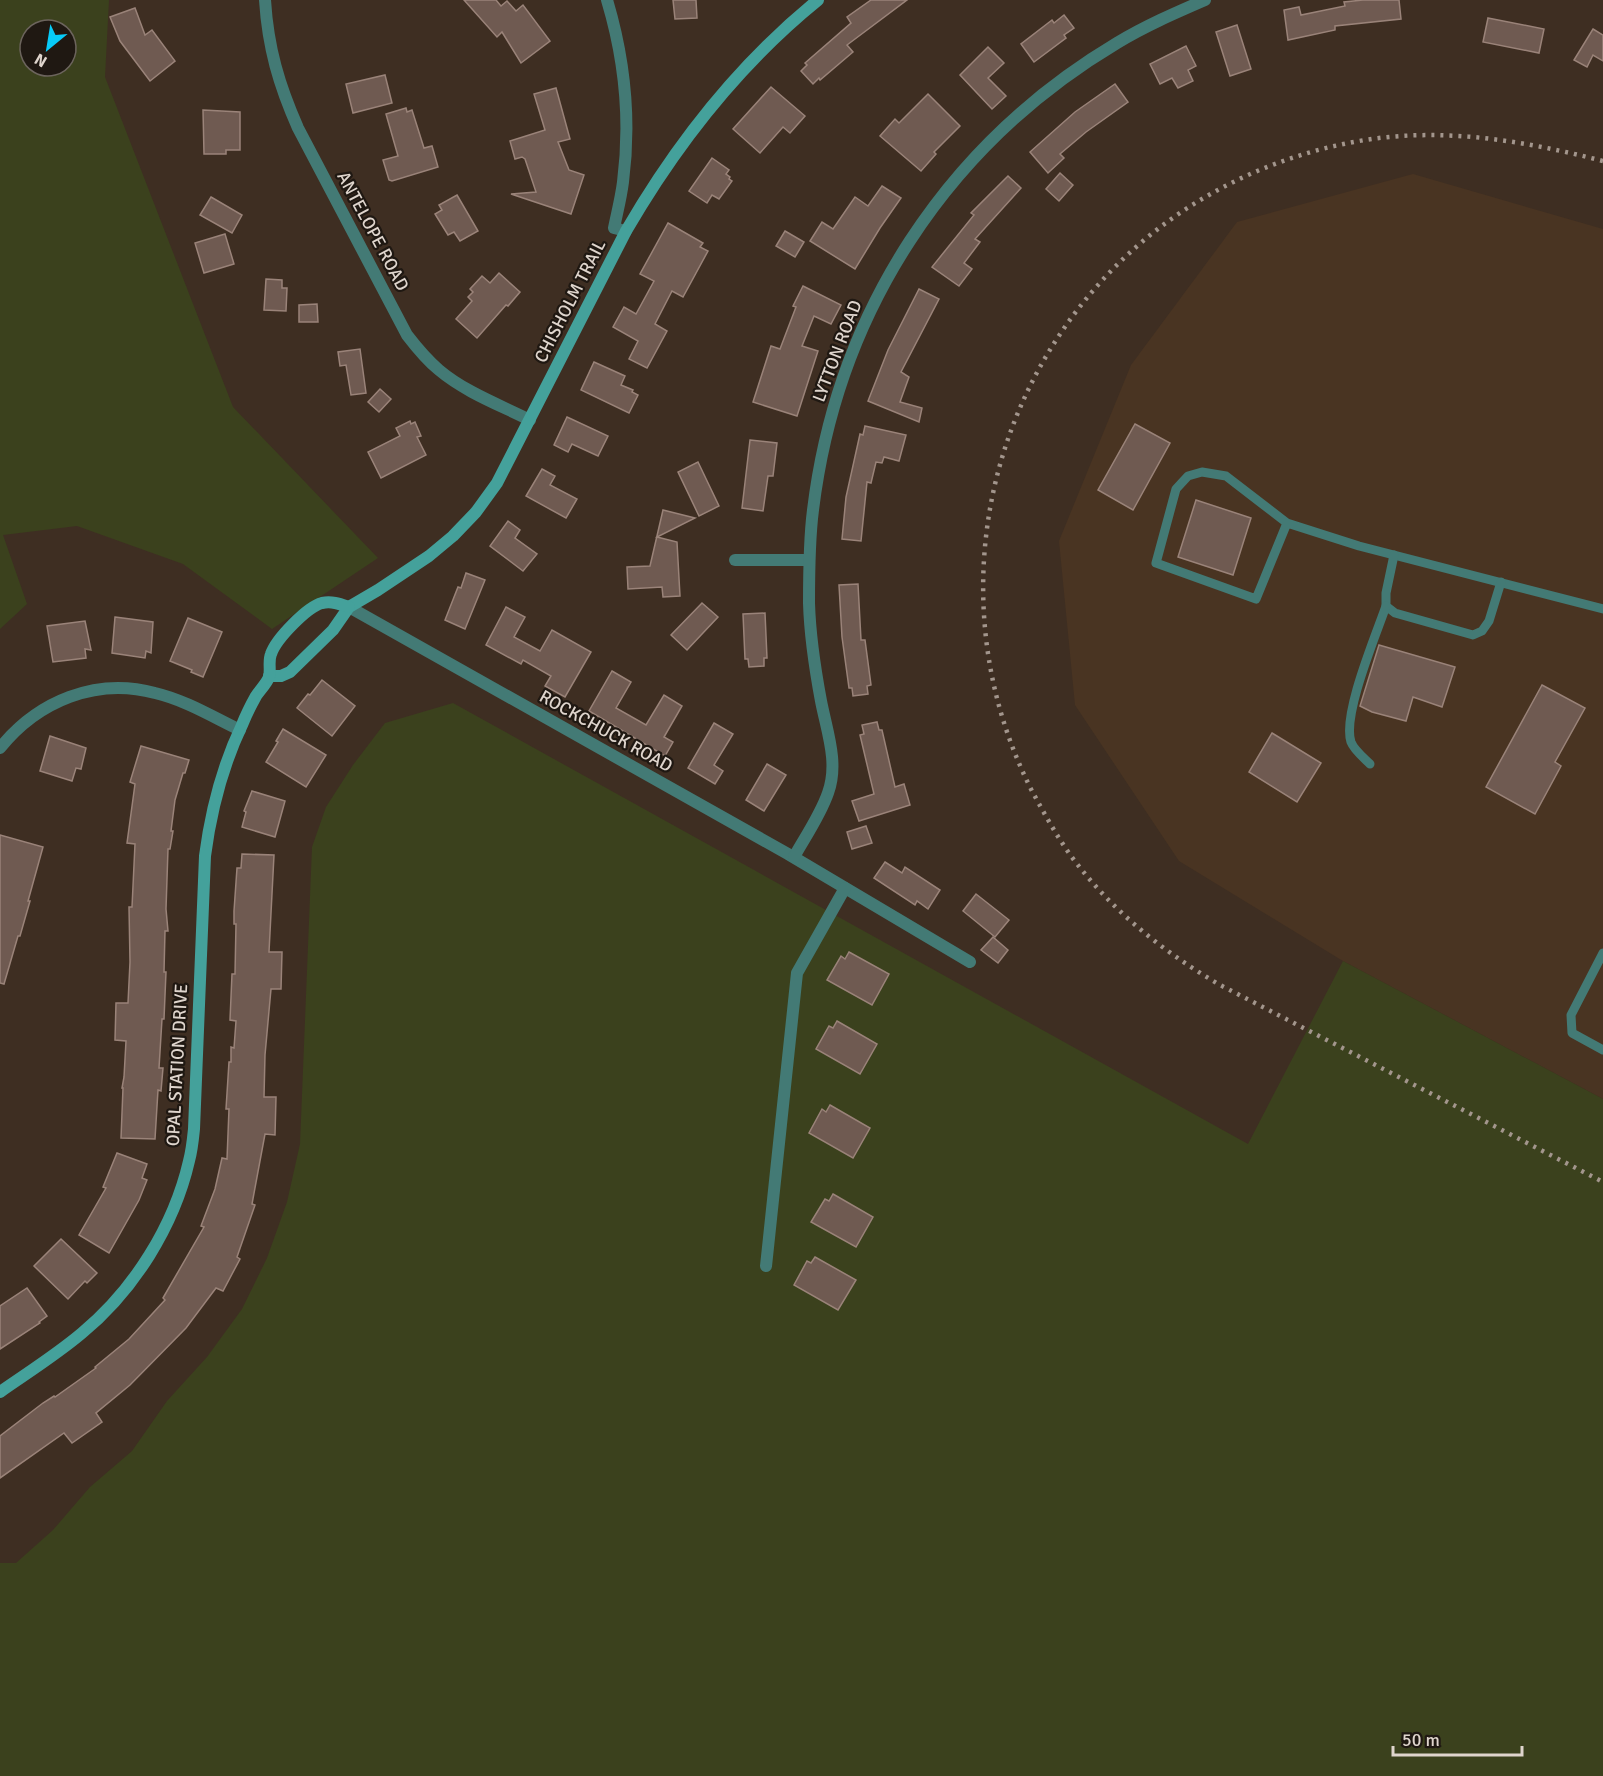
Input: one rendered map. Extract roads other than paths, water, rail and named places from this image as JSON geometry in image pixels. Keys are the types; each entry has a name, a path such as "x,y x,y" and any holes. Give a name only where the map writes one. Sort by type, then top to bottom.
{"street":[{"name":"ANTELOPE ROAD","path":"265,0 267,30 284,96 298,128 407,335 423,355 461,386 530,420"},
{"path":"607,0 622,61 627,102 627,142 623,185 614,228 626,231"},
{"name":"CHISHOLM TRAIL","path":"349,607 429,556 453,536 476,512 497,483 626,231 649,191 714,102 753,59 818,0"},
{"name":"LYTTON ROAD","path":"794,857 821,810 829,792 832,774 832,753 815,666 810,610 809,560 812,512 821,457 834,403 850,356 872,305 927,214 961,172 997,134 1073,71 1118,42 1205,0"},
{"path":"735,560 809,560"},
{"name":"OPAL STATION DRIVE","path":"0,1392 83,1333 106,1311 152,1250 170,1216 190,1160 194,1129 205,856 215,794 240,730 269,676 270,655 277,644 310,608 320,603 331,602 349,607"},
{"path":"269,676 281,676 290,672 333,630 349,607"},
{"name":"ROCKCHUCK ROAD","path":"349,607 794,857 970,962"},
{"path":"0,748 13,732 55,702 82,693 108,689 131,688 157,693 240,730"},
{"path":"766,1266 797,973 844,888"}],"lane":[{"path":"1287,523 1256,598 1156,563 1176,489 1188,476 1202,472 1226,476 1287,523 1359,546 1603,609"},
{"path":"1370,764 1351,743 1350,718 1363,670 1386,606 1386,593 1395,555"},
{"path":"1386,606 1395,613 1473,635 1482,631 1489,621 1502,582"},
{"path":"1603,953 1572,1015 1572,1033 1603,1050"}],"railway":[{"path":"1603,161 1520,143 1464,136 1379,138 1347,143 1284,161 1224,187 1196,203 1143,241 1089,296 1045,358 1013,425 992,497 983,571 987,646 1003,720 1032,791 1055,832 1087,876 1120,912 1178,958 1220,985 1603,1182"}]}
